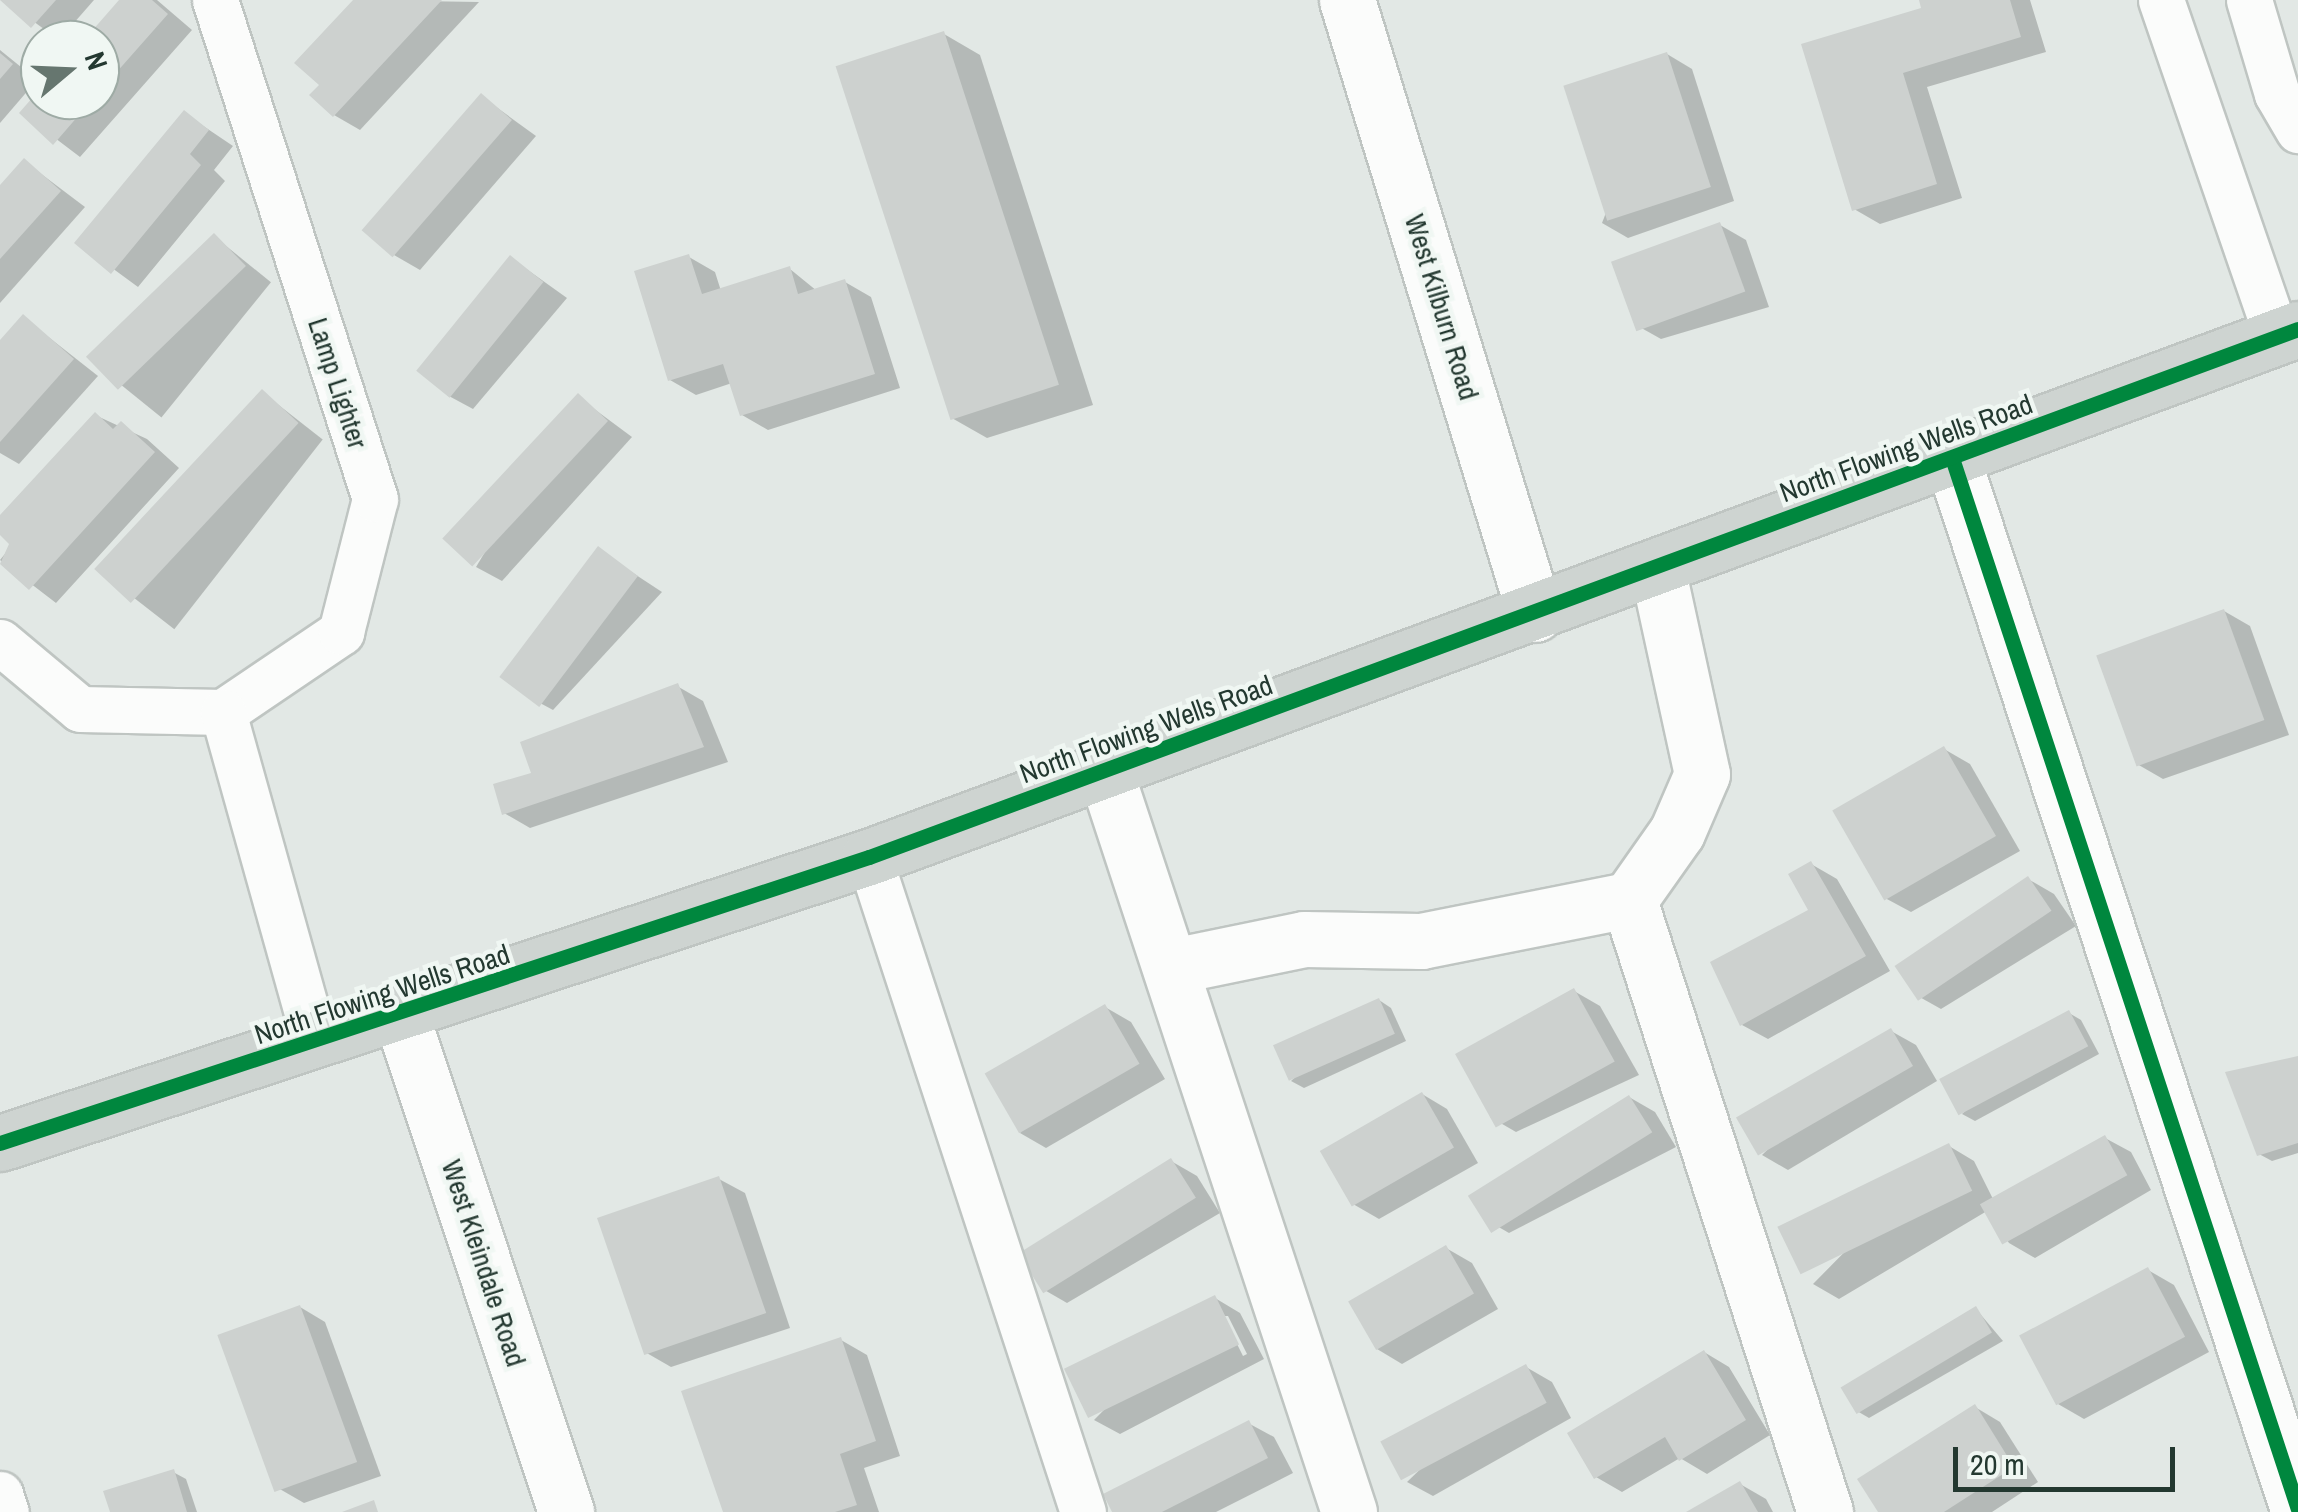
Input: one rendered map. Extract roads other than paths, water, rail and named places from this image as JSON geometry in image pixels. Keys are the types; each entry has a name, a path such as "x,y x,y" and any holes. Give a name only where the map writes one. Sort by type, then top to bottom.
{"main road":[{"name":"North Flowing Wells Road","path":"0,1143 869,857 1536,614 2288,333"}],"street":[{"name":"West Kilburn Road","path":"1347,0 1536,614"},
{"path":"1952,458 2298,1508"},
{"path":"1174,966 1304,939 1421,941 1629,900 1677,832 1702,774 1658,566"},
{"path":"1105,771 1174,966 1349,1512"},
{"path":"1629,900 1826,1512"},
{"name":"West Kleindale Road","path":"401,1014 566,1512"}],"lane":[{"name":"Lamp Lighter","path":"215,0 375,499 342,632 222,712"},
{"path":"2161,0 2288,333"},
{"path":"2249,0 2277,94 2298,130"},
{"path":"0,642 80,709 222,712 315,1042"},
{"path":"869,857 1083,1512"},
{"path":"0,1494 6,1512"}]}
